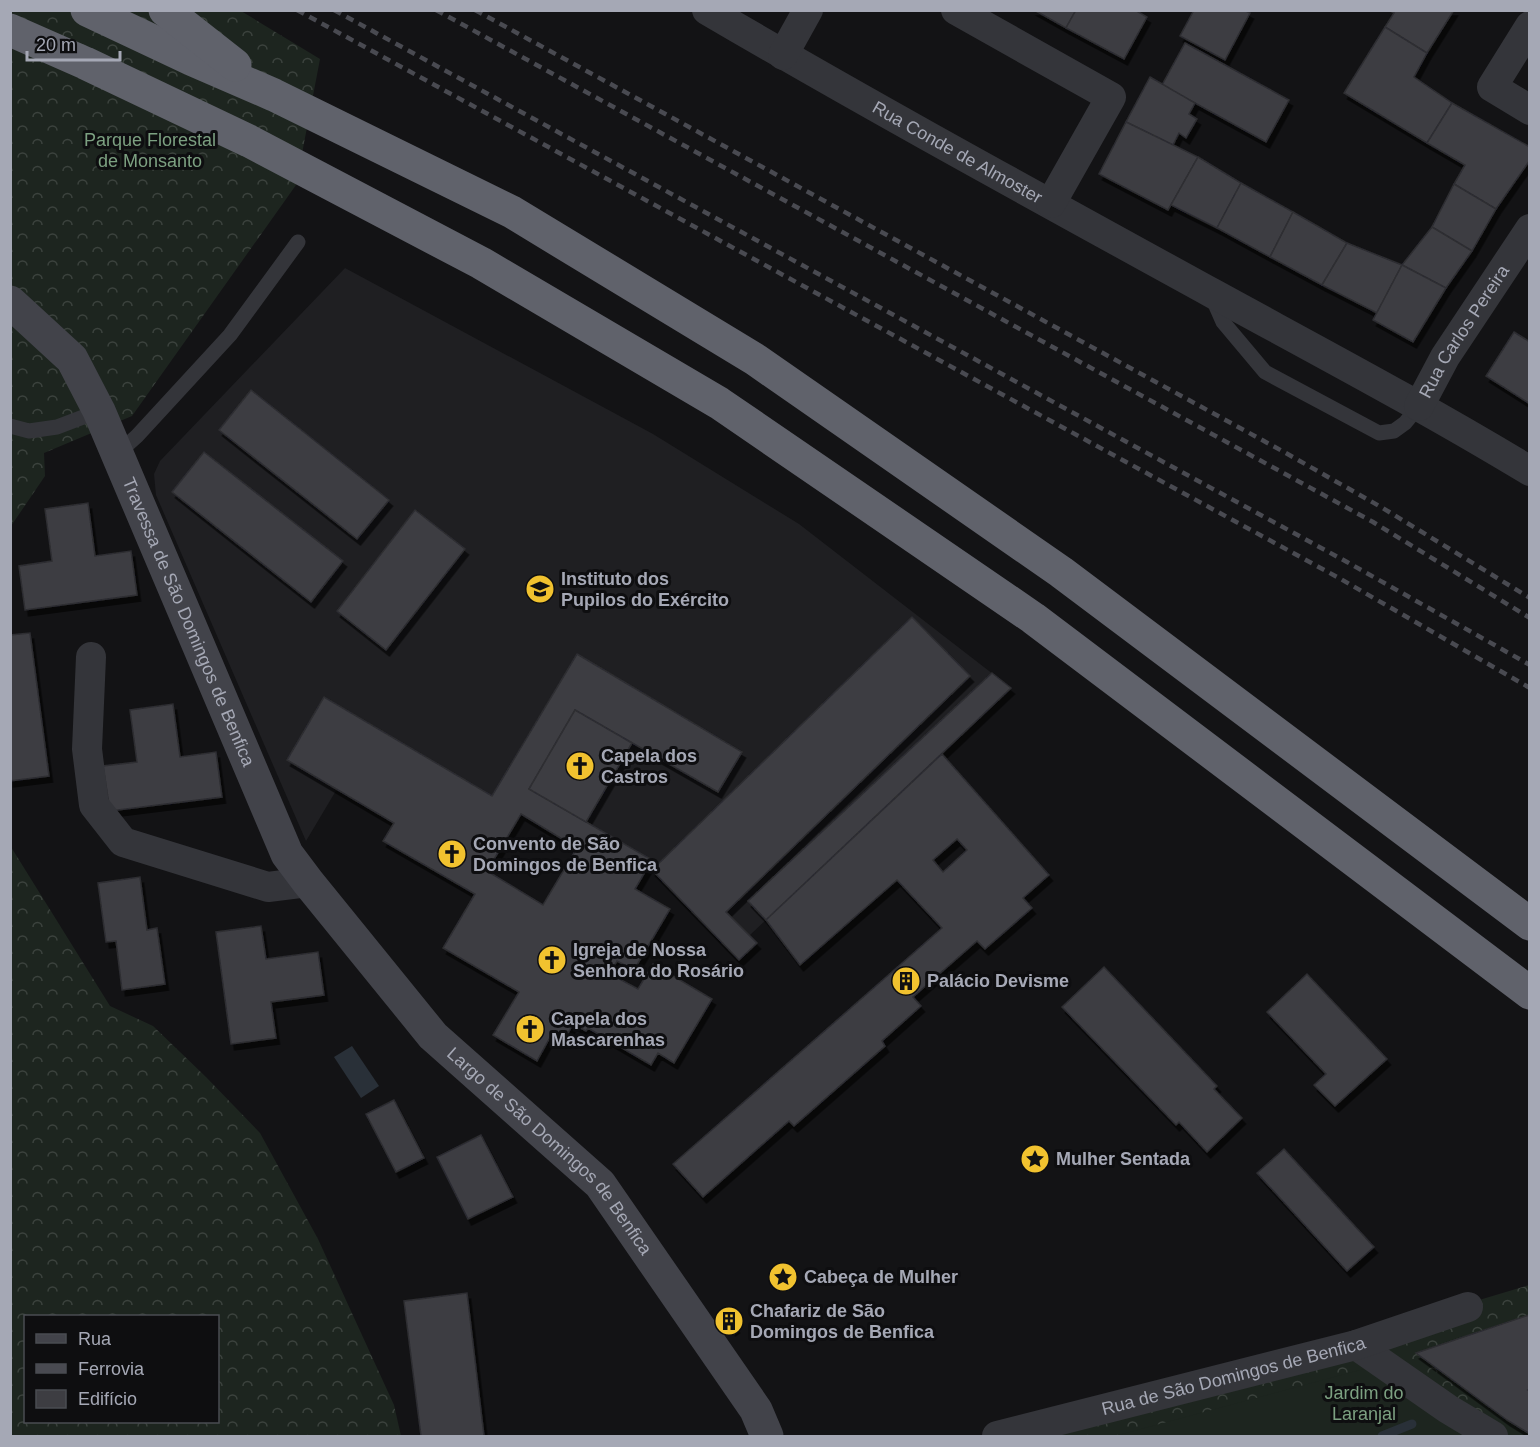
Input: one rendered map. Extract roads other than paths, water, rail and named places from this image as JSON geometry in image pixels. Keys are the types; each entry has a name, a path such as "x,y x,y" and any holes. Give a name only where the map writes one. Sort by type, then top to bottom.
{"highway":[{"path":"87,10 274,95 512,212 756,360 1061,572 1530,924"},
{"path":"165,10 274,95"},
{"path":"10,30 249,141 481,263 719,403 1033,618 1530,993"},
{"path":"10,56 85,63"}],"street":[{"name":"Rua Conde de Almoster","path":"707,10 783,55 1462,430 1530,471"},
{"path":"783,55 808,10"},
{"path":"956,10 1111,97 1051,204"},
{"path":"1530,26 1492,87 1530,110"},
{"name":"Rua Carlos Pereira","path":"1419,406 1445,357 1530,229"},
{"name":"Travessa de São Domingos de Benfica","path":"10,302 72,359 99,411 287,854 308,882"},
{"path":"10,331 72,359"},
{"path":"91,657 87,749 94,805 123,842 268,887 308,882"},
{"name":"Largo de São Domingos de Benfica","path":"308,882 433,1036 600,1184 756,1410 767,1437"},
{"name":"Rua de São Domingos de Benfica","path":"997,1437 1356,1345 1468,1307"},
{"path":"1356,1345 1492,1437"}],"lane":[{"path":"117,454 137,436 230,335 298,242"},
{"path":"1210,292 1223,322 1265,372 1379,433 1394,431 1405,423 1419,406"},
{"path":"10,426 29,431 57,426 99,411"}],"waterway":[{"path":"1382,1436 1412,1424"}],"railway":[{"path":"297,10 1339,578 1530,688"},
{"path":"334,10 1347,562 1530,665"},
{"path":"436,10 1373,522 1530,618"},
{"path":"475,10 1284,452 1381,507 1530,598"}],"place":[{"name":"Instituto dos Pupilos do Exército","path":"540,589"},
{"name":"Capela dos Castros","path":"580,766"},
{"name":"Convento de São Domingos de Benfica","path":"452,854"},
{"name":"Igreja de Nossa Senhora do Rosário","path":"552,960"},
{"name":"Palácio Devisme","path":"906,981"},
{"name":"Capela dos Mascarenhas","path":"530,1029"},
{"name":"Mulher Sentada","path":"1035,1159"},
{"name":"Cabeça de Mulher","path":"783,1277"},
{"name":"Chafariz de São Domingos de Benfica","path":"729,1321"}],"park label":[{"name":"Parque Florestal de Monsanto","path":"150,150"},
{"name":"Jardim do Laranjal","path":"1364,1403"}]}
